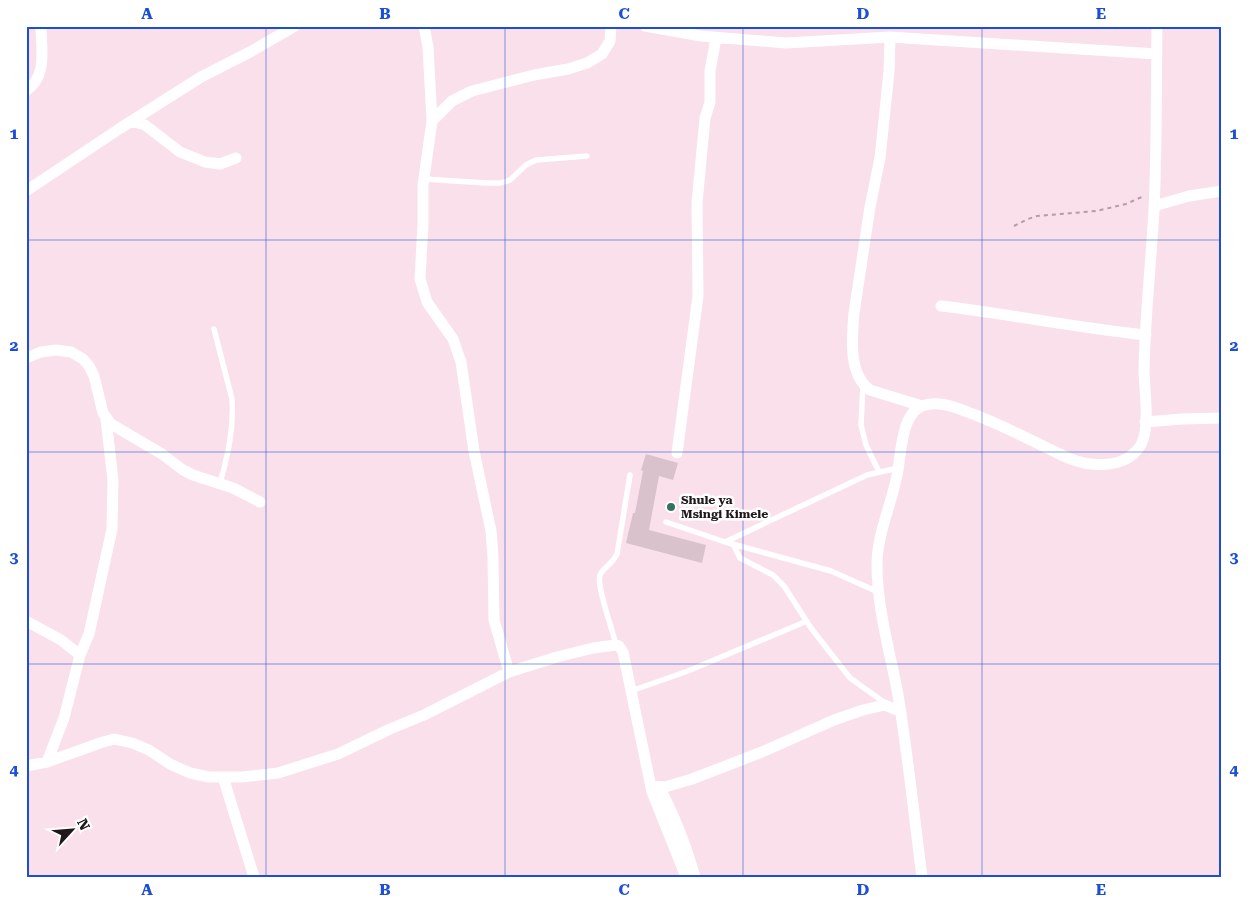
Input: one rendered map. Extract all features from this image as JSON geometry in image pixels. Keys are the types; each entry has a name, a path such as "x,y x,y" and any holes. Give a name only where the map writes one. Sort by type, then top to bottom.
{"street":[{"path":"26,91 39,78 42,65 41,26"},
{"path":"26,191 131,121 202,77 295,26"},
{"path":"424,26 428,47 432,121 424,179 420,279 427,302 453,339 461,362 474,450 490,531 493,557 494,620 509,672"},
{"path":"432,121 452,101 472,91 587,63 602,54 610,41 611,26"},
{"path":"645,26 716,38 786,43 890,37 1157,54"},
{"path":"922,877 878,592 877,561 880,538 898,468 900,447 910,418 915,410 922,406 940,404 960,408 1067,457 1089,464 1109,464 1125,460 1138,449 1144,439 1145,422 1144,371 1154,206 1157,26"},
{"path":"890,37 889,72 882,140 854,313 852,339 858,377 863,385 870,390 922,406"},
{"path":"678,453 698,296 697,203 705,118 710,102 710,71 716,38"},
{"path":"131,121 145,125 180,152 205,162 220,164 236,158"},
{"path":"1154,206 1189,196 1222,192"},
{"path":"941,306 1146,335"},
{"path":"26,358 41,352 56,350 71,352 83,359 89,366 94,376 106,419 113,480 112,529 89,634 80,655 64,718 47,762"},
{"path":"1145,422 1222,418"},
{"path":"106,419 162,454 183,470 206,480 220,483 260,502"},
{"path":"26,622 61,640 80,655"},
{"path":"26,766 47,762 114,739 150,750 170,764 208,777 242,777 278,772 338,754 390,729 432,712 509,672 566,654 616,645 623,652 655,786 686,877"},
{"path":"655,786 665,787 692,779 834,720 877,706 896,709"},
{"path":"223,777 254,877"},
{"path":"655,786 670,808 686,846 695,877"}],"lane":[{"path":"424,179 486,184 501,183 510,180 526,165 536,160 586,156"},
{"path":"214,329 232,399 230,444 220,483"},
{"path":"863,385 861,425 866,445 879,472"},
{"path":"725,542 866,475 898,468"},
{"path":"616,645 599,582 603,570 611,565 617,554 630,475"},
{"path":"666,522 725,542 831,571 878,592"},
{"path":"733,544 740,558 773,575 784,586 807,621 850,678 896,709"},
{"path":"631,691 688,671 807,621"}],"path":[{"path":"1014,226 1037,216 1096,211 1126,204 1140,199 1154,189"}],"building":[{"path":"646,454 678,463 673,480 659,476 649,530 706,545 702,563 626,543 633,513 635,513 643,471 641,470"}],"place":[{"name":"Shule ya Msingi Kimele","path":"671,507"}]}
